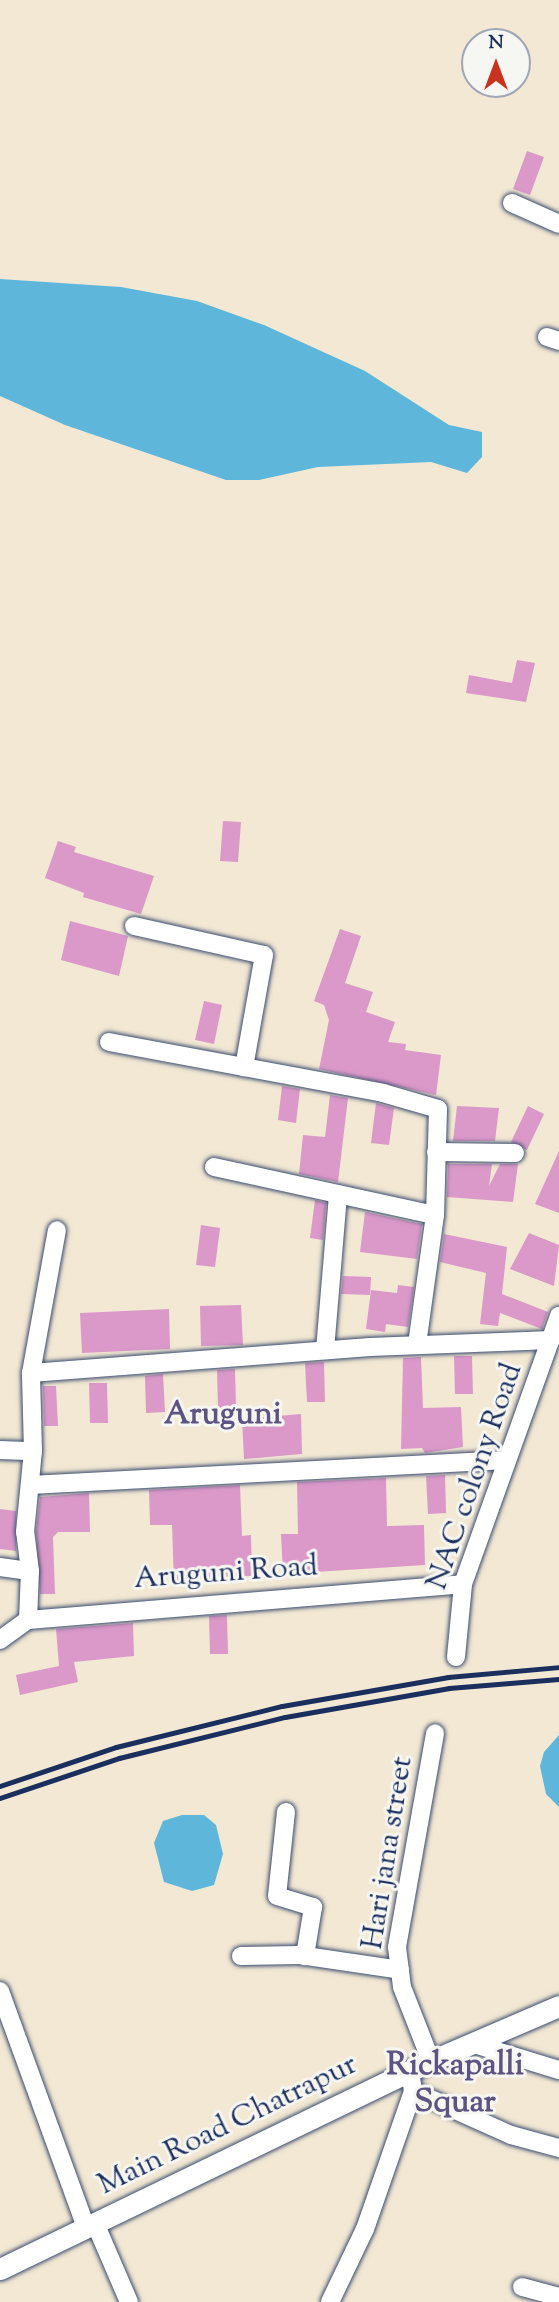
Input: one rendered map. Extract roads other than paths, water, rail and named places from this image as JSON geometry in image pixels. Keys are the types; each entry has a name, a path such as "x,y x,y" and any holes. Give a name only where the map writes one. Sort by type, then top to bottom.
{"street":[{"path":"512,203 559,224"},
{"path":"134,926 264,955 244,1067"},
{"path":"110,1042 383,1093 438,1110 435,1215 416,1345"},
{"path":"436,1152 515,1153"},
{"path":"214,1167 435,1215"},
{"path":"325,1350 338,1195"},
{"path":"0,1640 28,1620 30,1572 25,1532 33,1451 31,1373 57,1230"},
{"name":"NAC colony Road","path":"456,1657 463,1584 559,1316"},
{"path":"31,1373 325,1350 551,1340"},
{"path":"0,1450 33,1451"},
{"path":"30,1485 506,1460"},
{"path":"0,1567 30,1572"},
{"name":"Aruguni Road","path":"28,1620 463,1584"},
{"name":"Hari jana street","path":"431,2061 400,1970 397,1947 435,1732"},
{"path":"286,1812 277,1896 313,1907 305,1956"},
{"path":"241,1956 305,1956 400,1970"},
{"path":"0,1991 91,2225 129,2302"},
{"name":"Main Road Chatrapur","path":"0,2269 91,2225 411,2081 431,2061 559,2006"},
{"path":"474,2044 559,2070"},
{"path":"330,2302 365,2229 411,2081 511,2135 559,2148"},
{"path":"522,2287 559,2297"}],"water":[{"path":"0,279 121,287 197,301 264,325 365,371 449,425 482,432 482,457 467,473 431,462 318,467 259,480 226,480 65,425 0,396"},
{"path":"559,1735 559,1807 546,1794 540,1766 544,1752"},
{"path":"182,1815 204,1815 216,1825 223,1854 214,1885 192,1891 164,1882 154,1843 163,1821"}],"railway":[{"path":"0,1786 116,1747 282,1706 448,1677 559,1667"},
{"path":"0,1798 119,1758 285,1717 449,1688 559,1679"}],"district":[{"name":"Aruguni","path":"223,1415"},
{"name":"Rickapalli Squar","path":"455,2086"}]}
